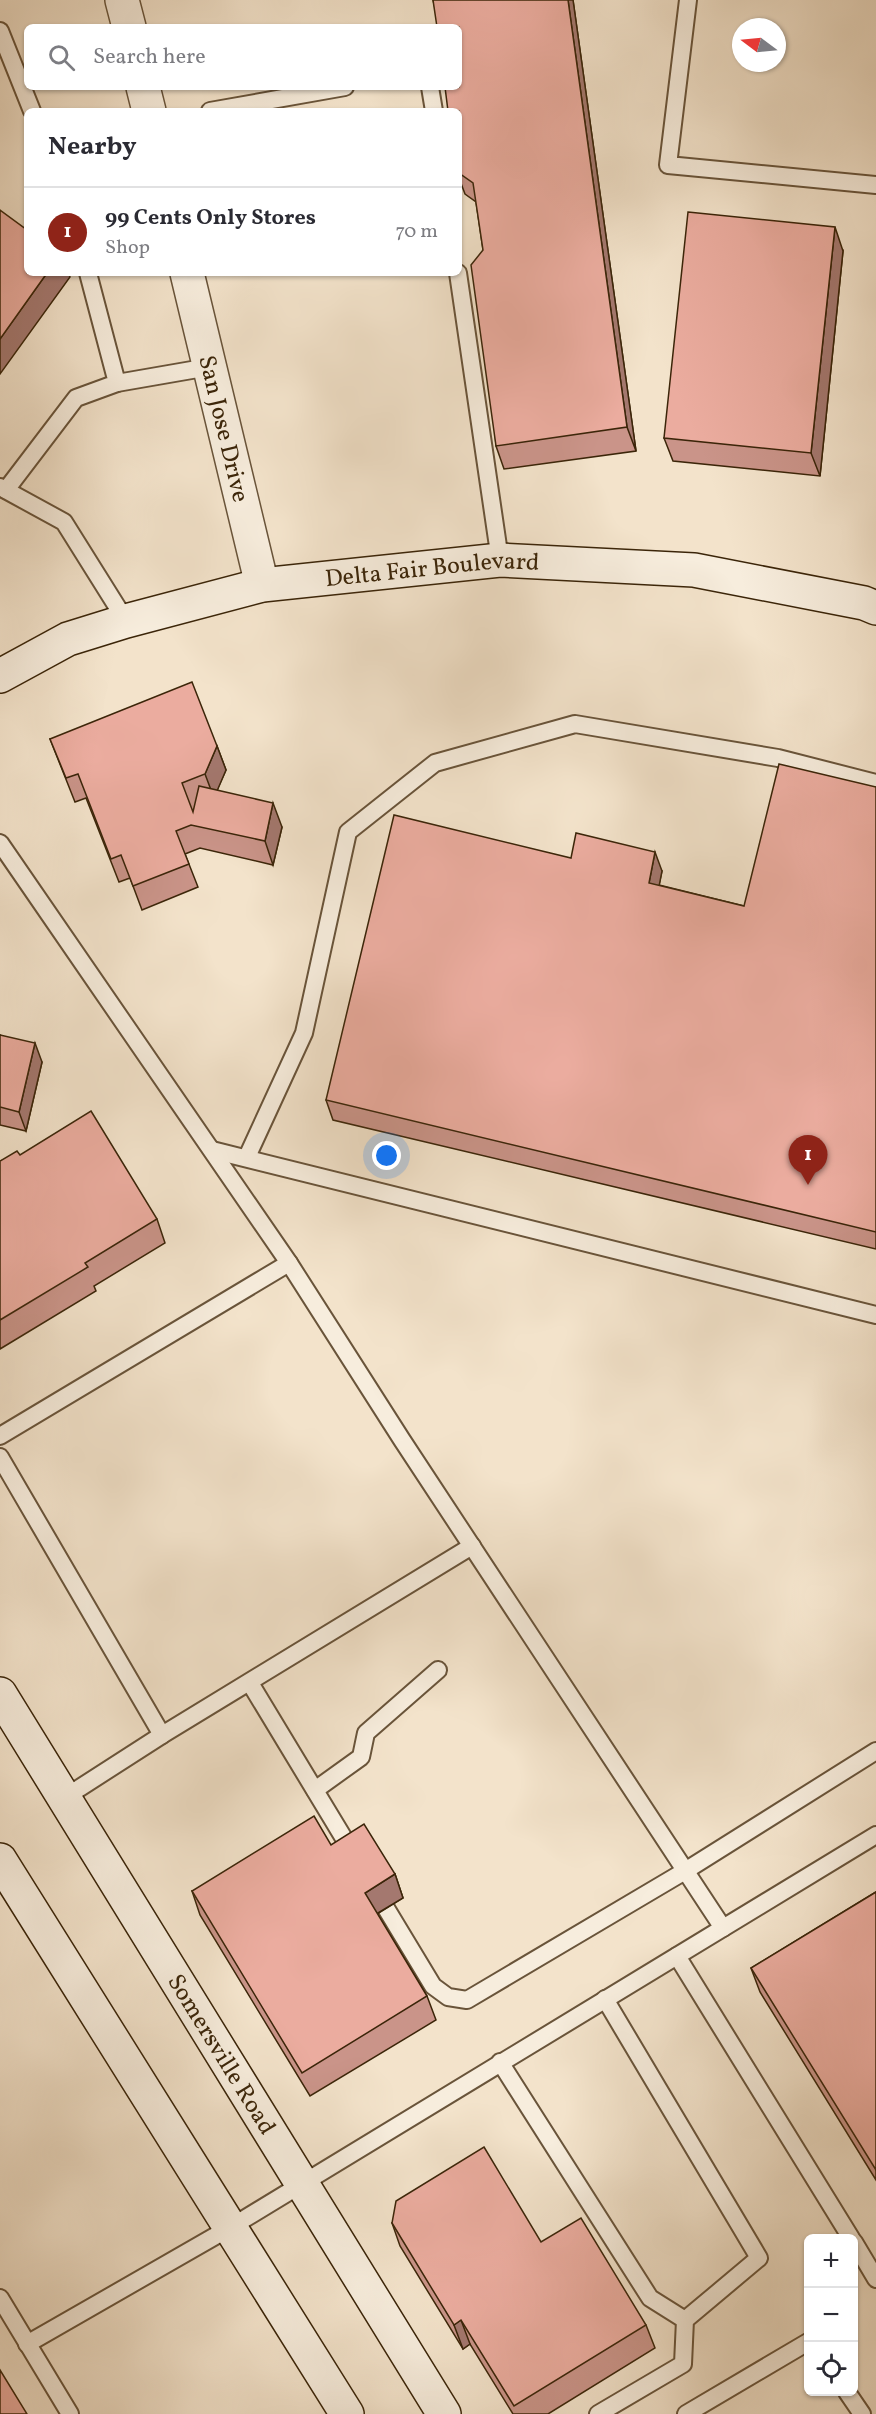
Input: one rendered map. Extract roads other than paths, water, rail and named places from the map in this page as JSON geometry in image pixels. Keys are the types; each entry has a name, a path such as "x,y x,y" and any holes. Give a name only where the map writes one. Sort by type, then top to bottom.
{"main road":[{"path":"122,0 128,24"},
{"path":"144,90 148,108"},
{"name":"San Jose Drive","path":"188,276 262,585"},
{"name":"Delta Fair Boulevard","path":"0,676 68,639 262,585 500,560 694,570 864,603 876,608"},
{"name":"Somersville Road","path":"0,1694 444,2414"},
{"path":"0,1860 347,2414"}],"lane":[{"path":"688,0 668,165 876,185"},
{"path":"0,31 31,108"},
{"path":"227,108 328,90"},
{"path":"430,90 434,108"},
{"path":"89,276 117,383"},
{"path":"458,276 500,560"},
{"path":"126,621 64,522 3,489 76,398 117,383 209,367"},
{"path":"247,1157 304,1033 348,832 435,763 575,724 778,758 876,783"},
{"path":"0,843 289,1263 723,1928"},
{"path":"212,1150 876,1315"},
{"path":"0,1436 289,1263"},
{"path":"0,1457 162,1735"},
{"path":"64,1798 162,1735 472,1546"},
{"path":"315,1790 361,1757 366,1733 438,1670"},
{"path":"250,1683 433,1986 448,1997 466,2000 685,1871 876,1750"},
{"path":"27,2344 231,2227 876,1835"},
{"path":"677,1956 848,2234"},
{"path":"598,2414 683,2364 685,2320 759,2258 605,1999"},
{"path":"500,2062 650,2298 685,2320"},
{"path":"858,2250 876,2279"},
{"path":"0,2298 70,2414"},
{"path":"686,2414 804,2344"},
{"path":"850,2396 861,2414"}],"place":[{"name":"99 Cents Only Stores","path":"808,1185"}]}
